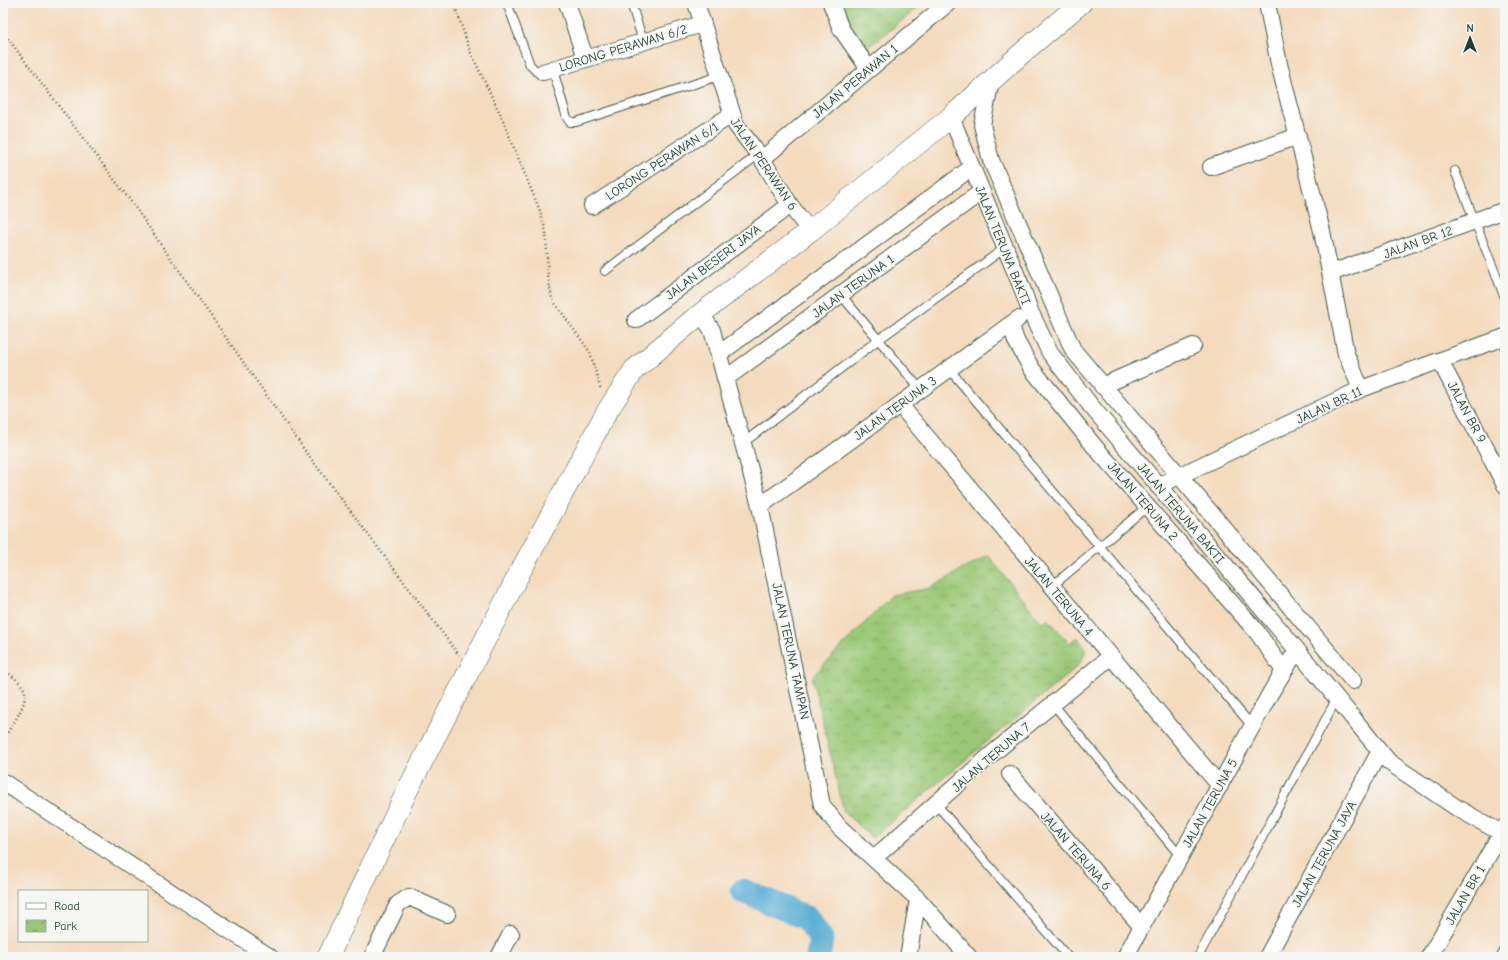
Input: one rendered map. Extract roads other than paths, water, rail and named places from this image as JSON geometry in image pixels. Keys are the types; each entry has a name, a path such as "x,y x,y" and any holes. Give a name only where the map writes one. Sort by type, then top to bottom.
{"street":[{"path":"567,3 585,58"},
{"name":"JALAN PERAWAN 6","path":"696,3 731,115 736,125 760,156 790,205 810,231"},
{"path":"831,3 841,29 869,69"},
{"name":"JALAN PERAWAN 1","path":"760,156 869,69 948,3"},
{"path":"328,957 408,791 519,574 606,413 634,370 652,353 810,231 951,117 1080,3"},
{"path":"1266,3 1279,64 1322,231 1346,354 1361,389"},
{"name":"LORONG PERAWAN 6/2","path":"548,71 585,58 702,24"},
{"path":"991,81 982,125 991,160 1067,338 1083,364 1180,475 1353,681"},
{"name":"LORONG PERAWAN 6/1","path":"592,206 731,115"},
{"name":"JALAN TERUNA BAKTI","path":"951,117 1030,311 1050,353 1091,406 1297,650 1389,762 1457,808 1504,832"},
{"path":"1211,167 1298,136"},
{"path":"719,354 971,168"},
{"name":"JALAN TERUNA 1","path":"725,379 981,192"},
{"name":"JALAN BESERI JAYA","path":"636,320 790,205"},
{"name":"JALAN BR 12","path":"1331,273 1505,210"},
{"name":"JALAN TERUNA 3","path":"760,506 1030,311"},
{"name":"JALAN TERUNA TAMPAN","path":"701,314 712,330 760,506 822,805 839,827 918,899 969,957"},
{"name":"JALAN TERUNA 2","path":"1011,324 1016,341 1032,369 1095,447 1257,632 1284,671"},
{"name":"JALAN BR 11","path":"1158,486 1361,389 1505,337"},
{"path":"1102,386 1193,346"},
{"name":"JALAN BR 9","path":"1440,361 1504,480"},
{"name":"JALAN TERUNA 4","path":"900,405 1051,587 1220,786"},
{"name":"JALAN TERUNA 5","path":"1125,957 1252,726 1297,650"},
{"name":"JALAN TERUNA 7","path":"874,858 1110,657"},
{"name":"JALAN TERUNA JAYA","path":"1268,957 1380,751"},
{"name":"JALAN TERUNA 6","path":"1010,774 1142,927"},
{"path":"3,782 270,957"},
{"name":"JALAN BR 1","path":"1429,957 1504,832"},
{"path":"372,957 398,904 403,899 409,897 448,914"},
{"path":"908,957 918,899"},
{"path":"499,957 511,934"}],"lane":[{"path":"507,3 530,65 537,72 548,71 570,122 576,122 719,76"},
{"path":"632,3 643,41"},
{"path":"605,272 760,156"},
{"path":"1455,172 1476,221 1505,298"},
{"path":"743,443 878,340 1005,248"},
{"path":"841,295 920,390"},
{"path":"949,369 1252,726"},
{"path":"1051,587 1148,506"},
{"path":"1198,957 1337,698"},
{"path":"1053,704 1181,857"},
{"path":"936,804 1068,957"},
{"path":"1500,957 1505,949"}],"waterway":[{"path":"743,891 807,918 821,939 818,957"}]}
